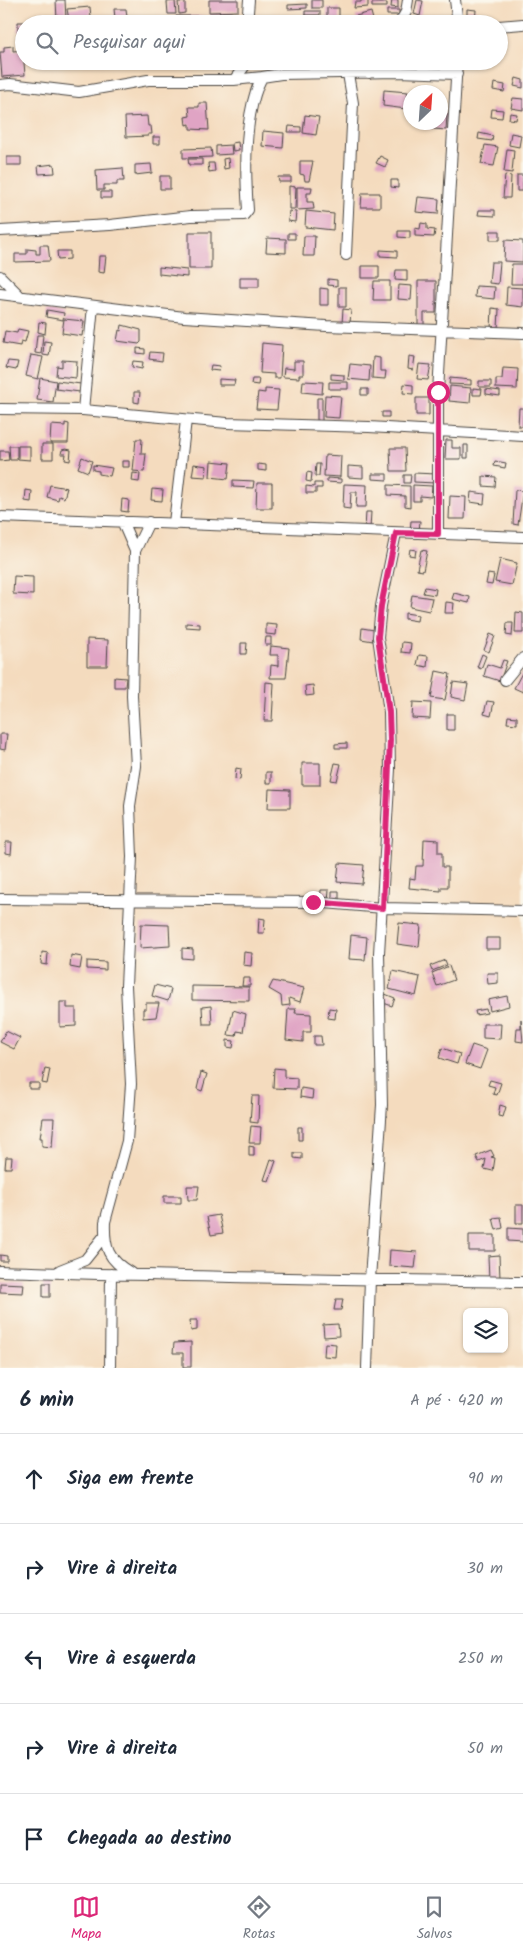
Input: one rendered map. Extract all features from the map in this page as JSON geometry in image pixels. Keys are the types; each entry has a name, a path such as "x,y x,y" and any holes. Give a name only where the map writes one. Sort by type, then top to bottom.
{"street":[{"path":"248,15 249,0"},
{"path":"404,15 408,0"},
{"path":"455,0 457,15"},
{"path":"508,25 523,24"},
{"path":"234,80 241,70"},
{"path":"0,231 110,225 191,216 244,215 248,210 248,151 256,77 252,70"},
{"path":"438,534 437,432 457,70"},
{"path":"0,85 10,84 80,92 162,79 234,80 304,73 434,72 457,74"},
{"path":"346,255 353,103 348,74"},
{"path":"0,276 20,294"},
{"path":"0,294 20,294 93,306 184,317 284,324 523,333"},
{"path":"83,410 93,306"},
{"path":"0,409 83,410 186,420 523,436"},
{"path":"174,523 186,420"},
{"path":"0,517 523,537"},
{"path":"122,522 135,551"},
{"path":"131,1273 115,1262 109,1253 105,1235 106,1222 121,1169 129,1127 131,1084 126,986 130,899 130,806 136,766 132,696 135,551 149,522"},
{"path":"366,1368 382,1105 380,954 390,740 389,712 378,637 381,606 396,533"},
{"path":"505,680 523,658"},
{"path":"0,899 313,902 383,908 523,911"},
{"path":"55,1272 85,1260 105,1235"},
{"path":"0,1271 131,1273 278,1279 523,1282"},
{"path":"110,1368 111,1274"}],"building":[{"path":"56,0 65,0 66,15 57,15"},
{"path":"209,0 238,0 238,11 209,12"},
{"path":"312,0 322,0 322,8 312,8"},
{"path":"361,0 368,0 368,7 354,8 355,2 361,2"},
{"path":"392,0 398,0 398,8 391,7"},
{"path":"417,0 423,1 420,15 414,14"},
{"path":"175,1 176,14 168,14 167,2"},
{"path":"178,2 185,2 185,13 179,14"},
{"path":"372,3 387,3 387,7 372,7"},
{"path":"307,4 307,8 288,9 288,5"},
{"path":"90,7 91,15 68,15 67,9"},
{"path":"327,8 339,8 339,15 327,15"},
{"path":"114,9 126,9 127,15 115,15"},
{"path":"467,9 476,10 476,15 467,15"},
{"path":"387,10 399,10 399,15 387,15"},
{"path":"305,11 320,11 320,15 305,15"},
{"path":"371,12 372,15 360,15"},
{"path":"232,13 232,15 210,15"},
{"path":"13,46 13,51 15,51 15,70 25,70 25,75 2,77 0,52 4,52 4,47"},
{"path":"516,78 523,80 523,88 514,86"},
{"path":"494,83 505,85 504,92 493,90"},
{"path":"384,90 403,92 403,109 383,106"},
{"path":"513,98 523,99 523,110 511,108"},
{"path":"199,103 207,103 209,130 190,129 190,124 186,125 185,117 190,116 189,107 199,107"},
{"path":"492,109 503,110 502,118 491,117"},
{"path":"510,113 517,114 516,120 509,119"},
{"path":"305,115 319,117 316,135 303,133"},
{"path":"147,116 148,126 151,126 152,134 148,134 148,136 126,137 125,117"},
{"path":"289,126 301,127 301,132 288,132"},
{"path":"263,131 284,133 283,148 262,146"},
{"path":"479,133 493,136 492,141 478,139"},
{"path":"511,133 521,135 519,147 509,145"},
{"path":"153,137 160,137 160,144 153,144"},
{"path":"238,142 239,150 233,151 232,143"},
{"path":"231,145 232,154 216,155 216,146"},
{"path":"485,145 498,147 494,166 481,164"},
{"path":"211,148 212,157 183,158 183,149"},
{"path":"507,149 514,150 512,173 504,172"},
{"path":"380,156 388,160 385,167 376,163"},
{"path":"7,157 21,157 21,165 7,165"},
{"path":"228,158 229,168 224,169 223,159"},
{"path":"188,159 202,159 202,165 189,165"},
{"path":"300,161 313,161 309,181 305,181 304,175 300,174"},
{"path":"208,163 214,163 215,171 209,172"},
{"path":"54,164 55,173 39,174 38,166"},
{"path":"151,164 152,173 135,175 135,165"},
{"path":"123,168 124,181 117,181 117,185 104,185 104,190 97,190 96,170"},
{"path":"505,175 511,176 510,198 503,198"},
{"path":"517,175 523,175 523,191 517,191"},
{"path":"160,176 170,176 170,189 160,189"},
{"path":"278,177 291,177 291,182 279,182"},
{"path":"391,180 398,180 398,188 391,187"},
{"path":"289,186 296,187 295,209 289,209"},
{"path":"297,187 312,187 311,193 307,193 307,202 313,202 314,209 297,210"},
{"path":"101,192 111,192 111,198 101,198"},
{"path":"362,193 380,193 380,207 361,207"},
{"path":"418,197 439,199 438,214 416,212"},
{"path":"479,210 495,210 495,216 478,215"},
{"path":"289,211 296,212 295,222 288,221"},
{"path":"306,211 334,214 333,230 305,227"},
{"path":"421,223 427,224 427,229 435,230 434,237 415,236 415,228 420,229"},
{"path":"398,231 410,231 410,238 398,237"},
{"path":"490,231 500,231 500,240 490,240"},
{"path":"189,232 211,232 211,269 189,269"},
{"path":"288,233 295,233 295,239 288,239"},
{"path":"304,236 315,236 314,256 303,256"},
{"path":"267,238 286,239 286,253 266,252"},
{"path":"505,240 523,241 523,262 504,261"},
{"path":"40,245 48,245 50,261 15,262 15,254 27,254 27,249 36,250 36,254 40,254"},
{"path":"380,250 397,251 397,257 380,256"},
{"path":"57,251 70,251 70,259 58,260"},
{"path":"99,256 106,256 104,273 98,272"},
{"path":"491,262 500,262 498,284 489,283"},
{"path":"512,264 523,264 523,284 511,284"},
{"path":"362,266 379,266 379,278 362,278"},
{"path":"159,267 187,270 187,277 159,274"},
{"path":"396,270 407,270 407,281 395,280"},
{"path":"240,277 259,277 259,287 240,287"},
{"path":"328,279 337,280 337,286 328,285"},
{"path":"374,281 390,281 390,300 373,300"},
{"path":"418,281 436,281 436,313 424,313 424,328 418,328"},
{"path":"399,285 412,286 411,300 398,299"},
{"path":"476,286 495,287 494,299 475,297"},
{"path":"339,287 346,287 346,307 339,307"},
{"path":"507,287 523,288 523,307 506,305"},
{"path":"320,288 328,289 328,305 320,305"},
{"path":"492,308 499,309 498,329 491,329"},
{"path":"343,309 351,310 350,324 342,324"},
{"path":"47,310 64,313 63,320 46,317"},
{"path":"64,319 84,321 82,336 62,333"},
{"path":"39,322 46,323 45,334 38,332"},
{"path":"122,325 141,330 141,342 139,344 117,341"},
{"path":"18,329 28,331 25,342 21,341 20,346 3,343 5,331 17,333"},
{"path":"37,335 43,335 41,354 35,353"},
{"path":"44,341 51,342 49,356 43,355"},
{"path":"262,343 282,345 280,378 274,378 274,374 260,373"},
{"path":"137,348 145,349 145,354 137,353"},
{"path":"150,352 163,353 162,361 149,359"},
{"path":"31,355 43,357 38,379 26,376"},
{"path":"409,356 415,357 413,370 408,369"},
{"path":"373,357 380,358 380,371 386,371 385,379 372,378"},
{"path":"62,360 77,361 76,378 56,376 57,366 62,367"},
{"path":"8,361 18,362 16,370 6,368"},
{"path":"133,361 143,362 142,369 132,367"},
{"path":"294,361 303,361 303,375 299,375 299,378 283,377 284,368 294,369"},
{"path":"350,364 370,366 369,381 348,379"},
{"path":"419,364 431,365 428,380 417,379"},
{"path":"211,365 220,366 219,371 210,370"},
{"path":"503,368 518,369 517,389 496,388 496,379 502,379"},
{"path":"331,374 344,375 344,380 331,379"},
{"path":"40,378 56,381 53,402 37,400"},
{"path":"450,378 471,380 471,385 449,384"},
{"path":"219,379 235,380 234,385 219,385"},
{"path":"252,379 259,379 258,385 251,384"},
{"path":"57,381 81,384 80,392 56,389"},
{"path":"303,381 323,382 322,394 302,392"},
{"path":"479,381 491,381 491,387 479,387"},
{"path":"329,382 348,382 348,389 329,389"},
{"path":"404,384 413,385 413,394 403,393"},
{"path":"450,386 471,388 470,403 449,401"},
{"path":"473,388 482,389 481,395 473,395"},
{"path":"265,389 279,390 277,410 256,409 258,392 265,393"},
{"path":"361,389 368,389 368,395 361,395"},
{"path":"486,389 500,391 500,396 486,394"},
{"path":"134,392 140,392 139,403 134,402"},
{"path":"325,395 341,396 339,418 324,417"},
{"path":"317,398 322,398 322,421 317,420"},
{"path":"416,398 429,398 429,415 416,415"},
{"path":"519,408 523,408 523,426 518,426"},
{"path":"382,412 389,412 389,417 382,417"},
{"path":"65,423 69,424 68,443 50,443 51,425 65,426"},
{"path":"136,439 142,439 141,454 146,454 144,472 133,471"},
{"path":"446,440 452,440 452,448 461,448 461,459 445,459"},
{"path":"42,444 53,444 53,459 42,459"},
{"path":"464,445 468,445 468,458 464,458"},
{"path":"9,446 17,446 17,460 10,460"},
{"path":"18,446 30,446 30,460 18,459"},
{"path":"390,448 405,448 406,471 391,471"},
{"path":"62,450 71,450 70,461 65,460 66,454 61,454"},
{"path":"0,451 8,451 9,460 0,461"},
{"path":"325,455 341,456 340,477 324,476"},
{"path":"82,457 92,461 88,472 78,468"},
{"path":"122,461 129,461 129,467 122,467"},
{"path":"211,461 230,463 228,479 210,477"},
{"path":"495,461 506,463 505,468 494,466"},
{"path":"194,464 207,466 206,477 192,476"},
{"path":"258,464 266,465 266,471 258,470"},
{"path":"316,464 320,464 319,476 315,476"},
{"path":"93,465 112,468 110,476 99,474 99,471 93,470"},
{"path":"348,466 363,467 363,478 348,477"},
{"path":"307,472 312,473 311,482 306,481"},
{"path":"133,473 140,474 139,482 132,481"},
{"path":"414,473 436,474 435,483 414,482"},
{"path":"372,474 387,474 387,480 372,479"},
{"path":"404,475 411,475 410,483 404,483"},
{"path":"483,476 496,477 495,487 483,486"},
{"path":"327,478 341,479 341,483 327,482"},
{"path":"233,480 254,481 253,488 233,487"},
{"path":"257,483 272,483 272,508 256,508"},
{"path":"314,483 322,483 322,488 316,488 316,493 306,493 306,486 314,487"},
{"path":"344,484 367,485 366,507 356,507 357,492 351,492 350,509 343,508"},
{"path":"50,485 67,488 64,498 59,496 58,500 47,497"},
{"path":"388,485 410,486 410,507 405,506 405,496 388,495"},
{"path":"413,485 432,486 431,497 420,496 420,501 413,501"},
{"path":"152,489 163,490 162,501 151,500"},
{"path":"26,490 32,491 31,502 25,501"},
{"path":"515,490 523,491 518,525 513,524"},
{"path":"471,492 485,494 484,504 470,502"},
{"path":"450,496 466,497 465,519 449,519"},
{"path":"122,499 129,500 128,512 121,511"},
{"path":"366,512 371,512 370,529 365,529"},
{"path":"411,521 420,521 419,531 410,531"},
{"path":"410,549 416,550 415,556 409,555"},
{"path":"421,550 427,551 423,571 417,570"},
{"path":"500,559 517,563 512,585 495,582"},
{"path":"488,574 494,575 492,585 486,584"},
{"path":"14,576 33,577 33,595 13,594"},
{"path":"425,587 436,589 435,595 423,593"},
{"path":"454,593 470,597 469,603 452,599"},
{"path":"412,595 432,598 429,611 410,607"},
{"path":"446,602 454,603 453,613 445,613"},
{"path":"516,612 523,613 523,633 515,633"},
{"path":"405,613 418,615 417,621 405,619"},
{"path":"186,623 200,624 200,628 186,627"},
{"path":"507,623 513,623 512,636 506,635"},
{"path":"266,624 277,625 276,635 266,634"},
{"path":"362,628 374,630 373,641 361,639"},
{"path":"490,634 495,636 489,652 484,650"},
{"path":"266,637 271,637 271,645 265,645"},
{"path":"87,639 108,640 107,666 87,666"},
{"path":"402,642 411,643 410,653 401,652"},
{"path":"241,643 247,643 246,654 241,654"},
{"path":"271,646 289,648 286,678 270,678 271,665 278,666 278,655 270,655"},
{"path":"482,654 486,656 481,669 477,667"},
{"path":"419,655 428,656 427,667 417,665"},
{"path":"503,660 507,661 500,681 484,676 487,664 500,668"},
{"path":"436,671 450,674 445,700 431,698"},
{"path":"523,671 523,692 514,688"},
{"path":"114,677 126,678 125,687 114,687"},
{"path":"266,682 274,683 272,721 264,721"},
{"path":"453,682 468,684 465,700 451,697"},
{"path":"313,685 314,695 306,696 305,686"},
{"path":"487,701 494,702 491,716 484,714"},
{"path":"413,702 431,703 430,719 412,718"},
{"path":"447,714 454,714 454,730 447,730"},
{"path":"508,716 517,717 517,724 507,723"},
{"path":"0,734 7,734 5,750 0,749"},
{"path":"347,743 347,748 335,748 335,744"},
{"path":"302,763 320,763 320,785 302,785"},
{"path":"335,763 341,764 337,781 331,780"},
{"path":"236,768 241,769 240,780 235,779"},
{"path":"266,772 271,772 271,783 266,783"},
{"path":"269,789 290,790 290,808 268,808"},
{"path":"424,839 438,840 438,853 442,853 442,867 448,867 448,887 441,887 441,891 409,888 410,878 415,879 416,866 423,866"},
{"path":"6,842 12,842 11,854 6,853"},
{"path":"339,863 364,865 362,884 337,882"},
{"path":"321,890 329,890 328,901 320,900"},
{"path":"332,891 339,891 339,900 332,900"},
{"path":"259,918 265,919 264,933 258,933"},
{"path":"399,923 421,925 419,947 397,944"},
{"path":"141,924 169,925 170,946 140,948"},
{"path":"351,935 367,937 365,960 349,959"},
{"path":"486,938 500,938 500,949 486,949"},
{"path":"182,948 193,949 193,959 182,958"},
{"path":"42,952 48,953 47,965 41,964"},
{"path":"244,952 252,953 251,966 243,965"},
{"path":"71,955 82,957 80,969 70,967"},
{"path":"445,960 447,965 432,971 430,966"},
{"path":"87,961 106,962 106,970 87,969"},
{"path":"449,966 454,980 437,986 432,973"},
{"path":"393,971 420,977 416,996 389,989"},
{"path":"487,973 498,973 498,983 488,984"},
{"path":"243,978 250,978 250,986 242,986"},
{"path":"273,981 304,988 300,1002 289,998 290,1005 282,1006 281,996 269,989"},
{"path":"155,985 171,989 168,1001 152,996"},
{"path":"192,986 249,987 249,1001 192,1000"},
{"path":"385,994 395,998 392,1006 381,1002"},
{"path":"507,996 509,1006 490,1011 488,1000"},
{"path":"60,1002 67,1002 67,1008 76,1008 76,1026 60,1027"},
{"path":"146,1003 159,1003 156,1017 143,1018 143,1009 146,1009"},
{"path":"211,1006 212,1024 203,1024 202,1007"},
{"path":"329,1008 336,1009 335,1019 328,1018"},
{"path":"288,1009 296,1009 295,1013 311,1014 311,1032 303,1032 303,1042 286,1040"},
{"path":"486,1009 487,1013 476,1015 475,1011"},
{"path":"233,1010 246,1014 243,1032 237,1031 236,1036 228,1035"},
{"path":"521,1019 523,1042 516,1041 517,1028 521,1028"},
{"path":"483,1024 501,1024 500,1039 483,1038"},
{"path":"6,1031 20,1038 14,1049 0,1042"},
{"path":"314,1036 321,1036 322,1045 314,1045"},
{"path":"227,1040 234,1041 233,1048 227,1047"},
{"path":"472,1045 487,1050 480,1069 465,1064"},
{"path":"442,1048 460,1054 457,1064 439,1058"},
{"path":"45,1068 50,1069 47,1084 42,1083"},
{"path":"274,1068 284,1069 284,1077 297,1078 297,1089 273,1088"},
{"path":"201,1072 207,1074 202,1091 197,1089"},
{"path":"490,1080 501,1083 497,1095 493,1094 495,1087 488,1085"},
{"path":"29,1083 39,1083 39,1089 29,1089"},
{"path":"301,1088 313,1090 312,1099 300,1097"},
{"path":"252,1096 259,1096 258,1123 250,1122"},
{"path":"500,1105 506,1107 503,1117 498,1116"},
{"path":"43,1118 54,1118 52,1147 42,1146 42,1138 40,1138"},
{"path":"251,1126 261,1127 260,1143 249,1143"},
{"path":"298,1127 302,1127 302,1140 298,1140"},
{"path":"249,1146 254,1147 254,1156 249,1156"},
{"path":"491,1150 494,1156 491,1157 495,1158 493,1171 484,1169 486,1159 479,1162 476,1156"},
{"path":"294,1153 302,1153 302,1159 294,1158"},
{"path":"6,1157 12,1157 11,1168 5,1168"},
{"path":"271,1159 276,1161 269,1181 264,1180"},
{"path":"187,1186 199,1186 197,1200 188,1200"},
{"path":"164,1196 181,1196 181,1203 164,1203"},
{"path":"516,1205 523,1205 523,1223 516,1223"},
{"path":"219,1215 223,1233 211,1235 207,1217"},
{"path":"501,1217 503,1228 496,1230 493,1218"},
{"path":"508,1228 523,1229 523,1242 508,1241"},
{"path":"469,1235 495,1235 495,1251 469,1251"},
{"path":"390,1250 417,1252 415,1268 389,1266"},
{"path":"0,1255 7,1256 7,1261 0,1261"},
{"path":"499,1255 500,1278 489,1279 488,1256"},
{"path":"0,1283 24,1284 23,1293 0,1292"},
{"path":"43,1283 50,1283 50,1297 43,1297"},
{"path":"336,1299 343,1299 341,1310 334,1310"},
{"path":"190,1320 197,1320 197,1330 191,1331"},
{"path":"338,1324 339,1336 324,1337 323,1325"},
{"path":"191,1342 191,1367 183,1367 183,1353 173,1353 174,1343"},
{"path":"325,1343 336,1344 335,1357 324,1356"}],"route":[{"path":"313,902 383,908 390,740 389,712 378,637 381,606 396,533 438,534 438,392"}]}
